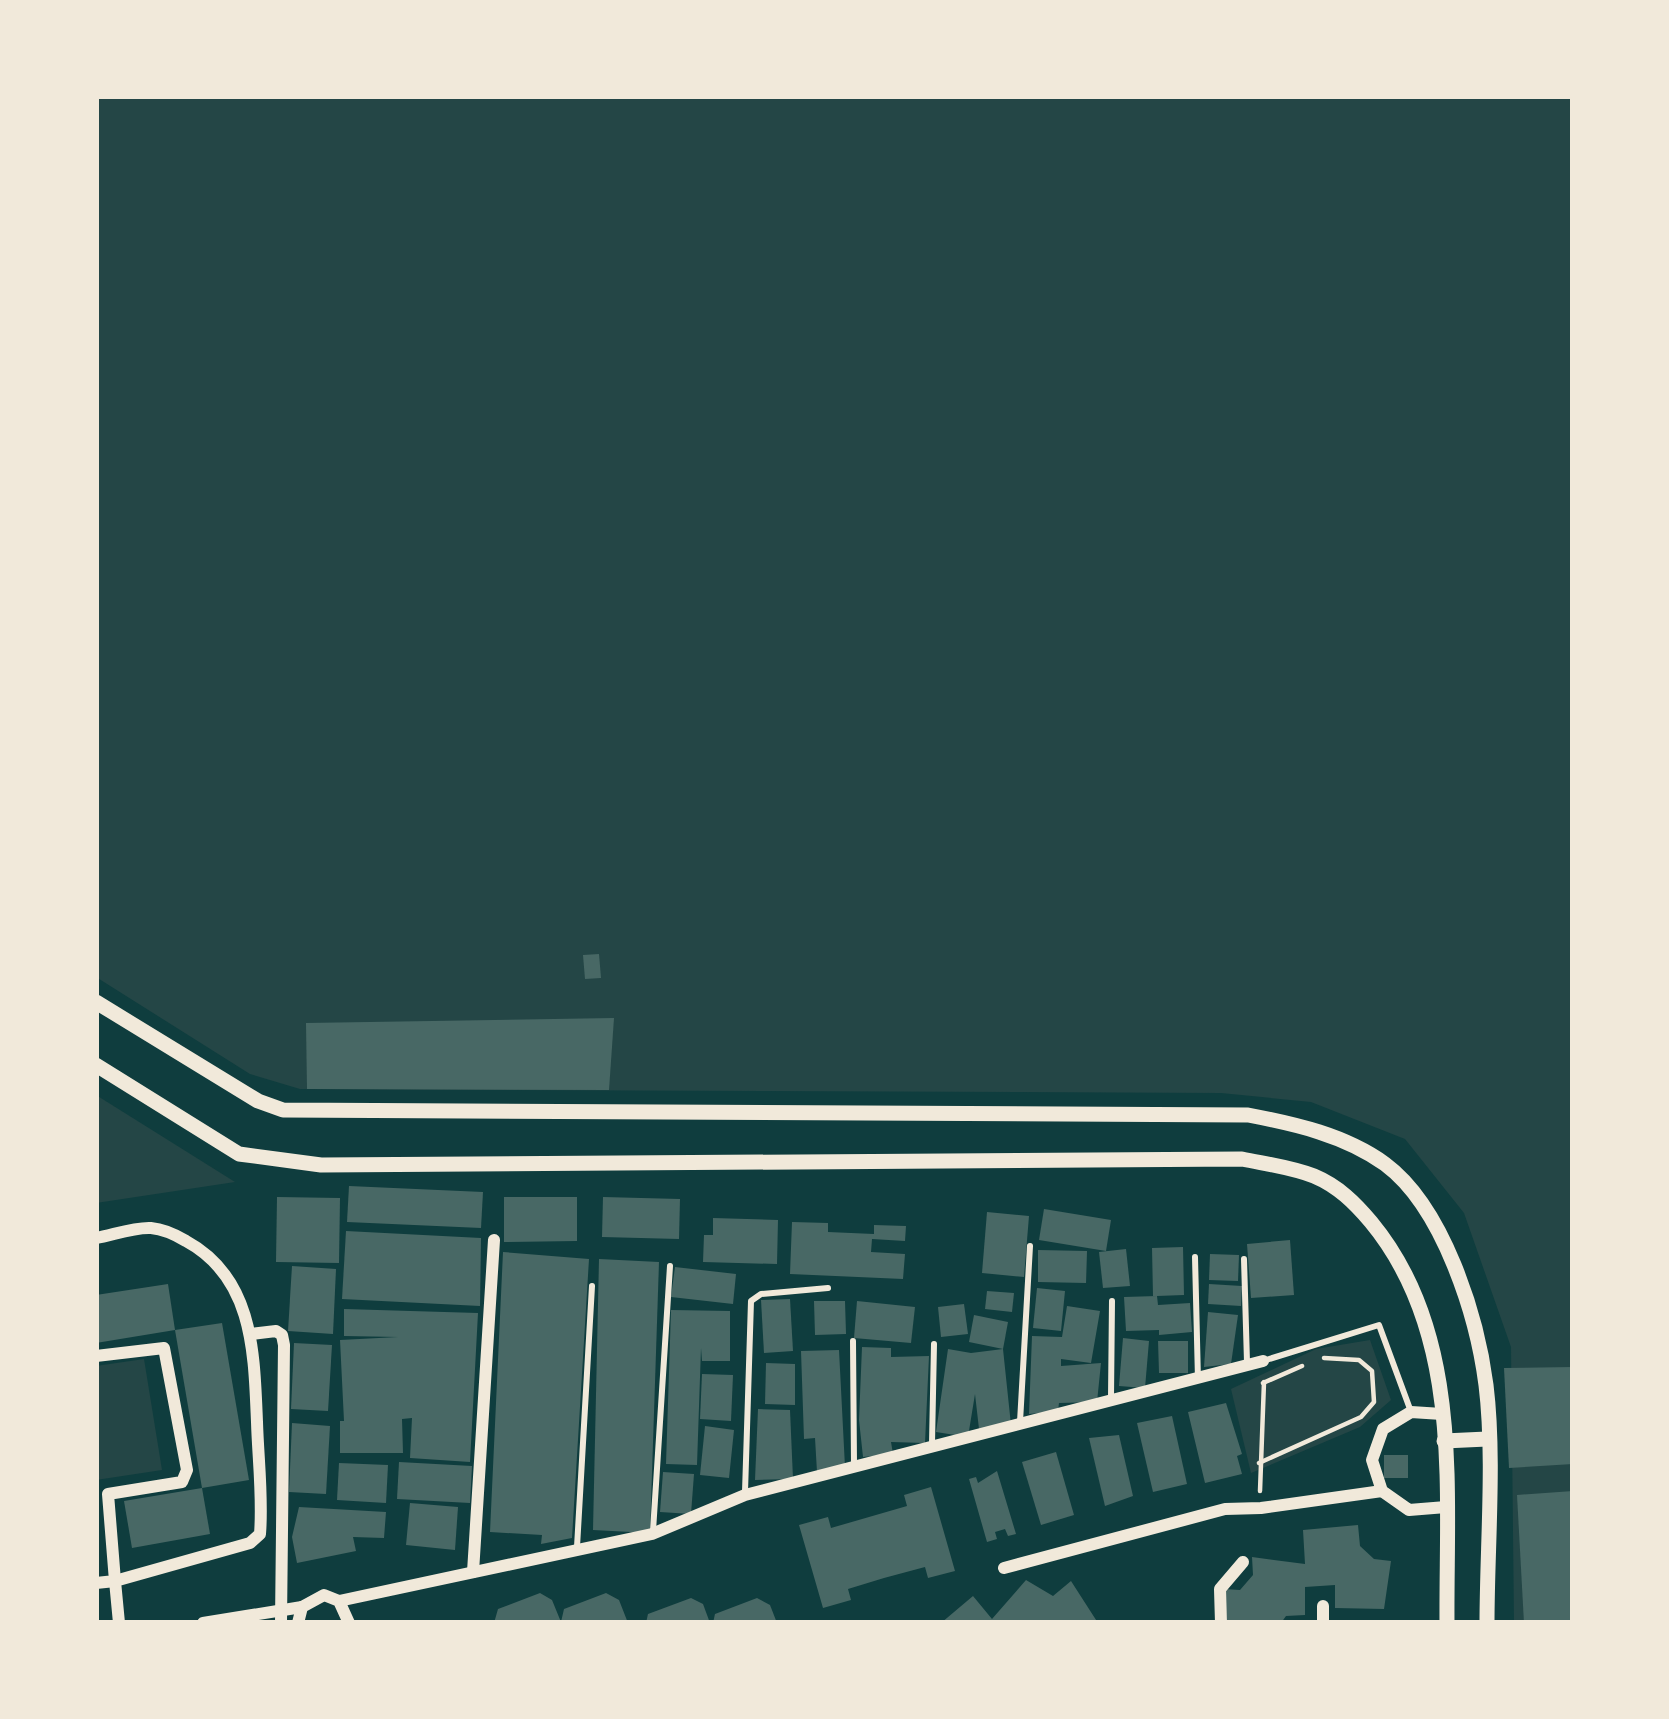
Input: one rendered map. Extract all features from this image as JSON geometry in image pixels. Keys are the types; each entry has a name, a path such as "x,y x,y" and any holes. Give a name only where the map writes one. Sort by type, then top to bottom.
{"street":[{"path":"96,1002 258,1101 283,1110 1248,1115 1300,1125 1384,1164 1415,1193 1440,1236 1475,1332 1486,1386 1487,1623"},
{"path":"96,1065 239,1154 298,1163 1242,1159 1316,1177 1351,1198 1397,1254 1420,1301 1434,1349 1442,1414 1447,1623"},
{"path":"96,1238 150,1228 175,1235 218,1264 234,1286 251,1334 261,1525 256,1540 96,1583"},
{"path":"473,1572 494,1240"},
{"path":"251,1334 277,1331 284,1345 282,1616"},
{"path":"96,1356 164,1348 187,1470 182,1482 108,1494 119,1623"},
{"path":"203,1623 282,1616 316,1597 339,1601 652,1534 745,1496 1263,1361"},
{"path":"1442,1414 1411,1412 1383,1429 1372,1460 1382,1491 1409,1510 1446,1507"},
{"path":"1444,1441 1487,1439"},
{"path":"1004,1568 1225,1509 1382,1491"},
{"path":"1221,1623 1220,1589 1243,1562"},
{"path":"339,1601 349,1623"},
{"path":"298,1623 302,1606"},
{"path":"1323,1606 1323,1623"}],"lane":[{"path":"1020,1424 1030,1246"},
{"path":"1195,1257 1198,1380"},
{"path":"1244,1258 1247,1365"},
{"path":"652,1534 670,1266"},
{"path":"576,1550 592,1286"},
{"path":"745,1496 751,1301 761,1294 827,1288"},
{"path":"1111,1400 1112,1301"},
{"path":"1263,1361 1379,1324 1411,1412"},
{"path":"853,1341 854,1467"},
{"path":"932,1447 934,1344"}],"path":[{"path":"1259,1463 1361,1418 1374,1402 1372,1371 1359,1360 1317,1359 1264,1383"},
{"path":"1261,1508 1263,1361"}],"shaded area":[{"path":"96,96 1573,96 1573,1623 1514,1623 1511,1347 1464,1213 1405,1139 1311,1102 1221,1093 300,1089 250,1074 96,977"},
{"path":"96,1095 235,1182 96,1203"},
{"path":"1370,1340 1391,1400 1360,1427 1251,1473 1231,1389 1316,1349"},
{"path":"144,1359 162,1470 96,1480 96,1366"}],"building":[{"path":"599,954 601,978 585,979 583,955"},
{"path":"614,1018 609,1090 307,1089 306,1023"},
{"path":"349,1186 483,1192 481,1228 347,1222"},
{"path":"277,1197 340,1198 339,1263 276,1262"},
{"path":"504,1197 577,1197 577,1241 504,1242"},
{"path":"603,1197 680,1199 679,1239 602,1237"},
{"path":"1044,1209 1111,1220 1106,1251 1039,1240"},
{"path":"987,1212 1029,1216 1024,1277 982,1273"},
{"path":"713,1218 778,1220 777,1264 703,1262 704,1235 713,1235"},
{"path":"792,1222 828,1223 828,1232 874,1234 874,1225 906,1226 905,1241 872,1239 871,1252 905,1254 903,1279 790,1274"},
{"path":"346,1231 481,1238 480,1306 342,1299"},
{"path":"1290,1240 1294,1295 1251,1298 1247,1244"},
{"path":"1183,1247 1184,1295 1153,1296 1152,1248"},
{"path":"1126,1249 1130,1286 1103,1288 1099,1252"},
{"path":"1038,1250 1087,1251 1086,1283 1038,1282"},
{"path":"503,1252 589,1259 572,1538 541,1544 542,1535 490,1532"},
{"path":"1210,1254 1239,1255 1238,1281 1209,1280"},
{"path":"599,1259 659,1262 650,1533 593,1530"},
{"path":"292,1266 336,1269 333,1334 288,1331"},
{"path":"675,1267 736,1274 733,1304 671,1297"},
{"path":"168,1284 175,1330 96,1343 96,1295"},
{"path":"1209,1284 1242,1286 1241,1306 1208,1304"},
{"path":"1037,1288 1065,1291 1061,1331 1033,1328"},
{"path":"987,1291 1014,1293 1012,1312 985,1309"},
{"path":"1157,1296 1158,1305 1190,1303 1192,1332 1126,1331 1124,1297"},
{"path":"790,1299 793,1351 764,1353 761,1300"},
{"path":"814,1301 845,1301 846,1334 815,1335"},
{"path":"857,1301 915,1307 911,1343 854,1338"},
{"path":"964,1304 968,1334 941,1337 938,1307"},
{"path":"1067,1306 1100,1311 1091,1363 1061,1359 1061,1366 1101,1363 1097,1402 1059,1403 1058,1411 1029,1414 1032,1336 1062,1337"},
{"path":"344,1309 478,1313 470,1462 410,1458 412,1418 402,1419 403,1453 340,1453 340,1421 344,1421 340,1340 398,1337 344,1336"},
{"path":"671,1310 730,1311 730,1361 702,1361 701,1348 697,1465 666,1464"},
{"path":"1208,1312 1238,1315 1231,1364 1204,1367"},
{"path":"974,1315 1008,1322 1003,1349 969,1342"},
{"path":"222,1323 249,1480 202,1488 175,1330"},
{"path":"1123,1338 1149,1341 1145,1388 1119,1386"},
{"path":"1158,1341 1188,1341 1188,1373 1159,1373"},
{"path":"294,1343 332,1345 328,1411 291,1409"},
{"path":"862,1347 891,1348 891,1357 929,1356 925,1443 891,1442 893,1454 863,1457 859,1420"},
{"path":"948,1349 971,1353 1003,1349 1011,1425 979,1429 975,1394 968,1437 936,1432"},
{"path":"839,1350 845,1467 817,1472 815,1438 804,1439 801,1351"},
{"path":"766,1363 795,1364 795,1405 765,1404"},
{"path":"1573,1367 1573,1464 1509,1468 1504,1368"},
{"path":"702,1374 733,1375 731,1421 700,1419"},
{"path":"1226,1403 1242,1454 1237,1456 1242,1474 1205,1483 1188,1412"},
{"path":"758,1409 790,1410 793,1479 755,1480"},
{"path":"1172,1416 1187,1484 1153,1492 1137,1423"},
{"path":"292,1423 330,1426 326,1494 289,1492"},
{"path":"705,1426 734,1430 729,1478 700,1475"},
{"path":"1119,1435 1133,1496 1105,1506 1089,1438"},
{"path":"1056,1452 1074,1515 1041,1525 1022,1462"},
{"path":"1384,1455 1408,1455 1408,1478 1384,1478"},
{"path":"399,1462 472,1466 470,1503 397,1499"},
{"path":"339,1463 388,1465 386,1503 337,1500"},
{"path":"997,1471 1016,1534 1008,1536 1005,1529 987,1542 969,1479 976,1477 978,1483"},
{"path":"663,1472 694,1474 691,1514 660,1512"},
{"path":"931,1487 955,1571 928,1578 925,1567 884,1578 848,1589 851,1600 823,1608 799,1525 828,1517 831,1528 907,1506 904,1495"},
{"path":"202,1488 210,1534 132,1548 124,1501"},
{"path":"1573,1491 1573,1620 1524,1623 1517,1495"},
{"path":"410,1503 458,1507 455,1550 406,1545"},
{"path":"299,1507 386,1512 384,1538 353,1537 356,1551 297,1563 292,1537"},
{"path":"1358,1525 1360,1546 1374,1559 1391,1561 1384,1609 1335,1608 1335,1585 1305,1587 1305,1615 1286,1616 1281,1623 1227,1623 1224,1589 1240,1590 1253,1575 1252,1557 1305,1564 1303,1530"},
{"path":"1026,1580 1053,1596 1071,1581 1098,1623 941,1623 973,1596 992,1619"},
{"path":"540,1593 552,1600 561,1622 564,1609 606,1593 619,1600 628,1623 494,1623 498,1609"},
{"path":"691,1598 703,1604 710,1623 646,1623 648,1614"},
{"path":"757,1598 770,1605 777,1623 713,1623 715,1614"}]}
